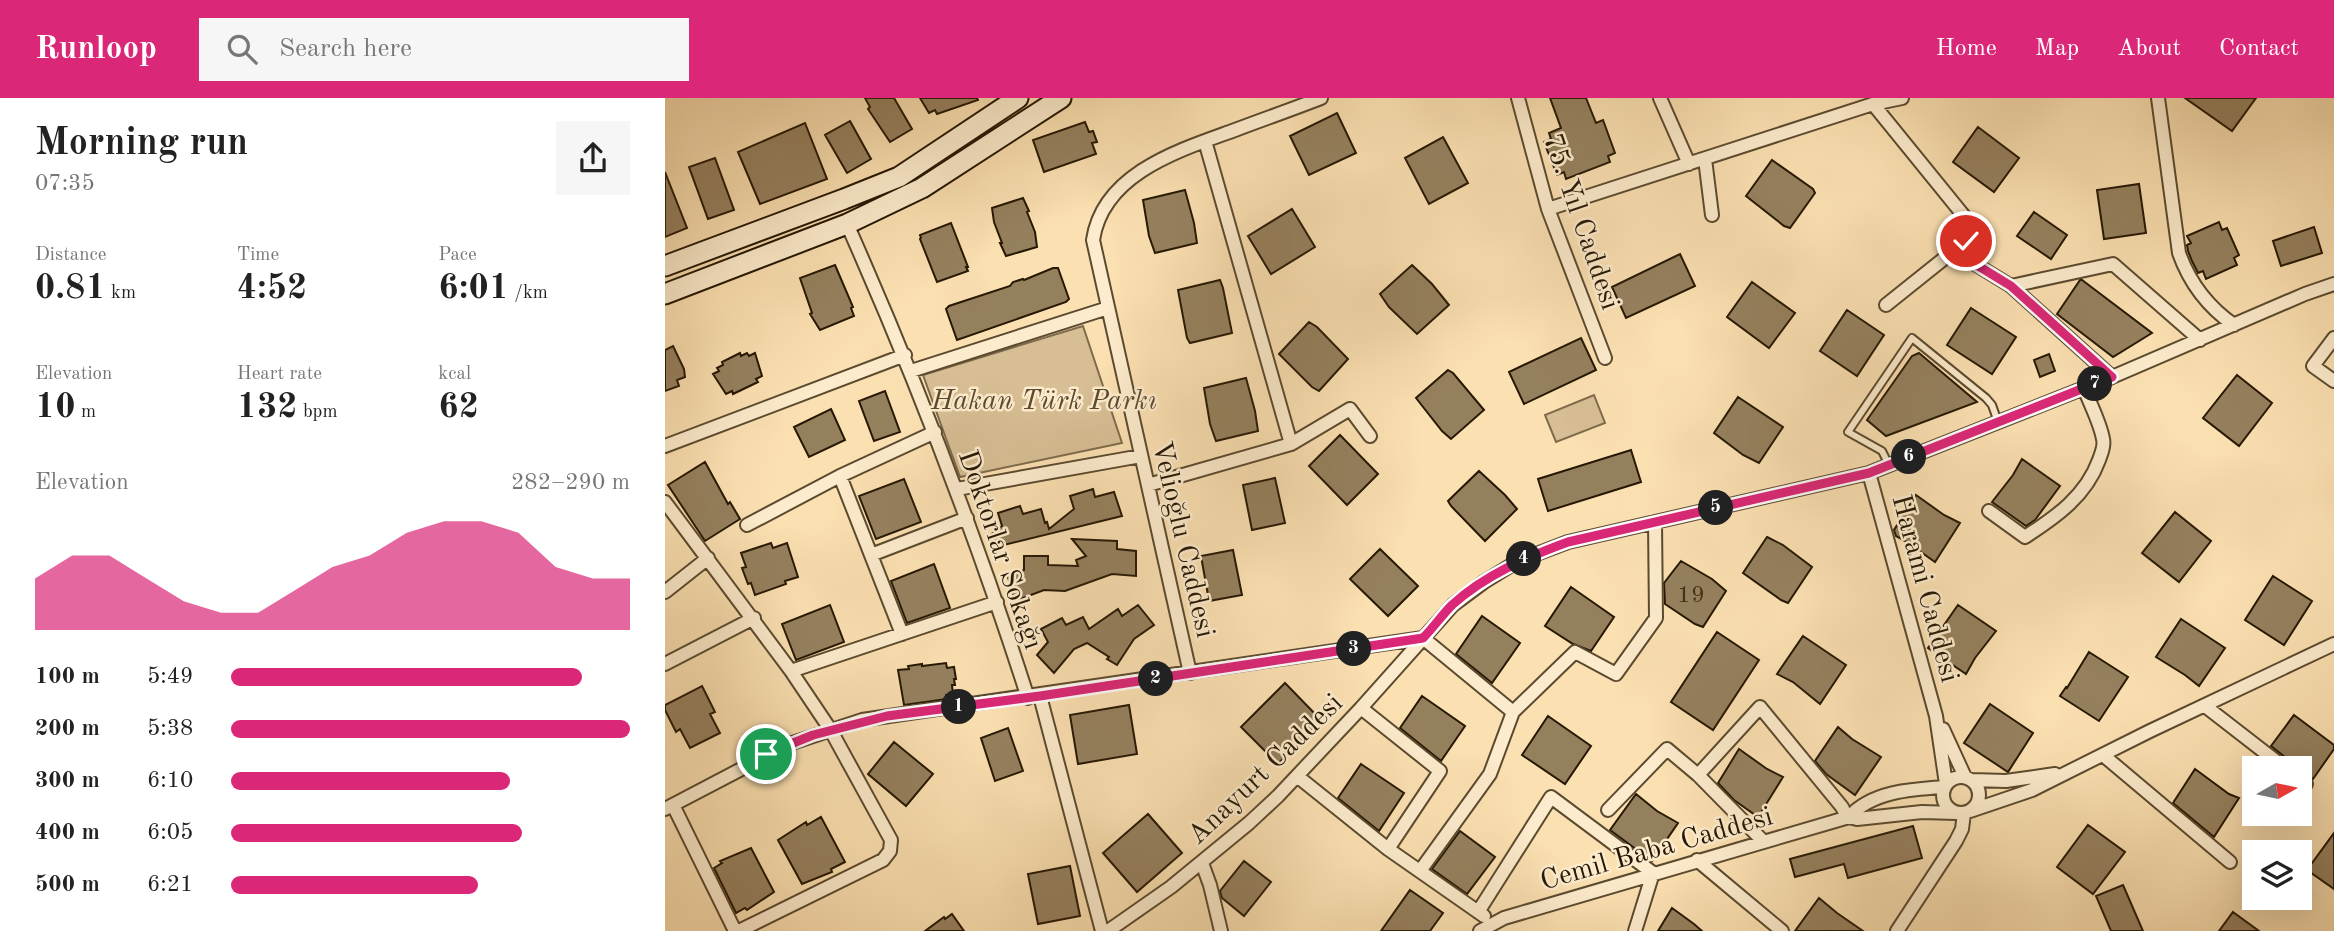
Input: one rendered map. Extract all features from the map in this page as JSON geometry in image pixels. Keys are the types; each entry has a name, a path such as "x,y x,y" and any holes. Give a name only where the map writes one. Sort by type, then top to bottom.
{"main road":[{"path":"665,266 845,200 899,177 997,104 1018,98"},
{"path":"665,294 847,224 922,188 1061,98"}],"street":[{"name":"Velioğlu Caddesi","path":"1190,673 1093,240 1096,223 1105,206 1119,190 1150,165 1169,154 1321,98"},
{"name":"75. Yıl Caddesi","path":"1518,98 1548,209 1605,358"},
{"path":"1660,98 1689,164"},
{"path":"1548,209 1873,104 1902,98"},
{"path":"2158,98 2179,253 2189,277 2204,299 2234,325"},
{"path":"1873,104 1964,216 1966,241 1975,264 2011,286 2112,377"},
{"path":"1205,141 1291,444"},
{"path":"1705,159 1712,215"},
{"name":"Doktorlar Sokağı","path":"847,224 905,355 1034,697 1103,931"},
{"path":"1887,305 1966,241"},
{"path":"2011,286 2113,264 2200,340"},
{"name":"Anayurt Caddesi","path":"1108,931 1202,863 1249,823 1361,708 1453,605 1518,561 1568,542 1869,473 2112,377 2334,284"},
{"path":"911,371 1108,308"},
{"path":"2334,338 2313,366 2334,381"},
{"path":"665,446 905,355"},
{"path":"1989,511 2025,537 2049,522 2076,498 2098,463 2104,441 2084,388"},
{"path":"1148,485 1291,444 1350,409 1370,436"},
{"path":"747,525 841,476 935,432"},
{"path":"957,489 1141,456"},
{"name":"Harami Caddesi","path":"1869,473 1936,716"},
{"path":"841,476 902,634"},
{"path":"665,502 792,671 830,729 890,836 890,851 883,860 737,931 669,807 766,754 830,729 887,716 1034,697 1423,638 1513,712"},
{"path":"871,555 967,518"},
{"path":"1420,871 1490,774 1513,712 1574,652 1616,674 1656,618 1655,522"},
{"path":"665,592 708,558"},
{"path":"792,671 997,602"},
{"path":"665,664 754,618"},
{"name":"Cemil Baba Caddesi","path":"1480,931 1494,923 1653,873 1848,817 1964,812 2032,790 2334,644"},
{"path":"2205,706 2270,756"},
{"path":"1698,775 1760,707 1848,817"},
{"path":"1361,708 1440,771 1388,849"},
{"path":"1897,931 1956,841 1962,829 1964,812 1979,799 1976,786 1968,779 1936,716"},
{"path":"1936,716 1946,786 1943,798 1946,805 1964,812"},
{"path":"1608,810 1667,749 1698,775 1763,841"},
{"path":"2103,755 2230,862"},
{"name":"Cemil Baba Caddesi","path":"1968,779 2026,780 2073,770"},
{"path":"1297,776 1388,849 1494,923"},
{"path":"1946,786 1951,780 1968,779"},
{"name":"Cemil Baba Caddesi","path":"1848,817 1856,809 1889,795 1910,789 1946,786"},
{"path":"1478,912 1551,797 1653,873 1635,931"},
{"path":"1697,860 1782,931"},
{"path":"1202,863 1221,931"}],"lane":[{"path":"1889,465 1882,451 1848,432 1912,338 1986,398 1999,422"}],"green space":[{"name":"Hakan Türk Parkı","path":"1083,326 1122,443 960,477 923,375"},
{"path":"1594,395 1605,423 1556,442 1545,415"}],"building":[{"path":"865,98 894,98 912,129 890,142 868,109 870,107"},
{"path":"920,98 978,100 937,114 935,110 929,113"},
{"path":"1550,98 1586,98 1596,123 1603,120 1615,153 1608,156 1610,162 1566,179 1564,172 1557,175 1544,142 1551,139 1549,133 1561,128"},
{"path":"2185,98 2256,98 2232,131"},
{"path":"1337,113 1356,153 1309,175 1290,136"},
{"path":"850,121 871,159 847,173 825,135"},
{"path":"1085,122 1089,132 1093,131 1097,142 1092,143 1096,154 1044,172 1033,140"},
{"path":"805,123 827,179 760,204 738,152"},
{"path":"1978,127 2019,158 1994,192 1953,162"},
{"path":"1443,137 1468,183 1429,204 1405,158"},
{"path":"715,158 734,210 708,219 689,167"},
{"path":"1772,160 1815,193 1790,228 1746,196"},
{"path":"665,172 687,228 665,237"},
{"path":"2139,184 2146,233 2104,239 2097,190"},
{"path":"1185,190 1197,243 1155,253 1143,200"},
{"path":"1023,198 1035,232 1037,247 1006,256 1000,243 992,208"},
{"path":"1292,209 1315,247 1271,274 1248,236"},
{"path":"2034,212 2067,235 2051,259 2017,236"},
{"path":"2219,222 2222,230 2227,228 2239,255 2234,258 2237,265 2206,279 2203,271 2198,273 2192,261 2187,245 2191,243 2187,236"},
{"path":"951,223 968,271 937,282 920,235"},
{"path":"2314,227 2322,253 2281,266 2273,241"},
{"path":"1680,254 1695,286 1626,318 1612,287"},
{"path":"835,265 853,307 854,316 820,330 810,314 812,313 800,278"},
{"path":"1412,265 1449,305 1417,334 1389,307 1380,294"},
{"path":"1058,268 1069,299 1066,302 957,340 946,309 949,306 1010,286 1013,282"},
{"path":"1220,280 1232,333 1190,343 1178,290"},
{"path":"2080,280 2152,333 2113,357 2057,314"},
{"path":"1752,282 1795,313 1769,348 1727,317"},
{"path":"1971,308 2016,337 1992,374 1947,345"},
{"path":"1847,310 1884,335 1857,376 1820,351"},
{"path":"1309,322 1348,359 1319,391 1279,354"},
{"path":"1581,338 1596,370 1524,404 1509,372"},
{"path":"673,346 685,377 677,380 679,386 665,391 665,350"},
{"path":"740,353 741,356 747,353 749,356 755,353 762,376 756,379 758,382 733,394 732,391 726,394 713,374 719,371 717,368 723,365 722,362"},
{"path":"1919,353 1977,402 1886,436 1867,420 1912,356"},
{"path":"2049,354 2055,371 2040,377 2034,360"},
{"path":"1448,370 1484,410 1451,439 1416,398"},
{"path":"2237,375 2272,403 2239,446 2203,418"},
{"path":"1246,378 1258,431 1216,441 1204,388"},
{"path":"885,391 900,432 874,441 859,401"},
{"path":"1738,397 1783,427 1759,463 1743,455 1714,433"},
{"path":"831,409 845,440 809,457 794,427"},
{"path":"1340,435 1378,474 1347,505 1309,466"},
{"path":"1631,450 1641,482 1548,511 1538,479"},
{"path":"2022,459 2060,486 2035,520 2026,526 1992,502"},
{"path":"705,462 728,504 730,502 740,519 705,541 668,485"},
{"path":"1479,471 1517,509 1485,541 1448,501"},
{"path":"1275,478 1285,523 1252,530 1243,485"},
{"path":"904,479 921,522 876,539 859,496"},
{"path":"1093,489 1095,497 1114,492 1122,516 996,547 988,537 1002,526 998,513 1020,506 1023,514 1041,509 1049,529 1074,509 1070,496"},
{"path":"1916,495 1960,523 1935,562 1896,536 1894,530"},
{"path":"2175,512 2211,541 2179,582 2142,553"},
{"path":"1767,537 1783,545 1812,567 1788,603 1743,573"},
{"path":"1072,539 1117,541 1117,549 1136,551 1136,576 1112,574 1065,591 1044,590 1015,601 1008,577 1024,570 1024,556 1048,556 1048,565 1078,566 1076,560 1086,556"},
{"path":"771,543 773,548 787,543 798,577 755,595 742,568 746,567 741,553"},
{"path":"1380,549 1418,586 1388,616 1350,579"},
{"path":"1233,550 1242,595 1209,601 1201,556"},
{"path":"1681,561 1712,579 1726,591 1703,627 1665,604 1664,583"},
{"path":"934,564 950,608 907,623 891,581"},
{"path":"2273,576 2312,601 2284,645 2245,620"},
{"path":"1571,587 1614,617 1591,651 1573,644 1545,626"},
{"path":"830,605 844,642 796,660 782,624"},
{"path":"1138,605 1154,625 1134,639 1117,665 1087,643 1074,649 1054,673 1037,655 1048,642 1041,629 1062,618 1066,625 1083,617 1089,629 1118,609 1122,616"},
{"path":"1958,605 1996,631 1966,674 1928,648"},
{"path":"1482,616 1520,643 1492,683 1456,654"},
{"path":"2181,619 2225,648 2199,686 2156,657"},
{"path":"1717,632 1759,660 1713,730 1671,702"},
{"path":"1803,636 1846,665 1820,704 1793,682 1777,674"},
{"path":"2089,652 2128,677 2099,721 2060,696"},
{"path":"946,663 947,668 954,667 956,679 955,685 952,685 953,694 946,695 947,699 904,705 898,670 909,669 908,666"},
{"path":"1285,683 1321,720 1278,764 1241,727"},
{"path":"702,686 715,712 710,714 720,733 690,748 680,729 676,732 665,705"},
{"path":"1422,696 1465,726 1441,761 1400,728"},
{"path":"1990,704 2033,733 2008,772 1964,743"},
{"path":"1129,705 1137,754 1078,764 1070,715"},
{"path":"2294,715 2334,745 2334,749 2313,779 2312,756 2284,756 2271,746"},
{"path":"1548,716 1591,746 1565,784 1522,755"},
{"path":"1838,727 1881,757 1855,795 1826,774 1815,761"},
{"path":"1008,728 1023,771 995,781 981,738"},
{"path":"894,742 933,774 906,806 868,774"},
{"path":"1739,749 1783,777 1758,817 1734,800 1718,783"},
{"path":"1361,764 1404,793 1379,831 1338,798"},
{"path":"2195,769 2229,794 2239,798 2214,837 2173,803"},
{"path":"1636,794 1678,823 1652,861 1610,830"},
{"path":"1148,814 1182,853 1137,892 1103,853"},
{"path":"821,817 845,862 831,869 832,872 802,884 778,840 806,822 807,825"},
{"path":"2088,825 2125,852 2093,894 2057,867"},
{"path":"1913,826 1922,858 1848,878 1844,864 1795,877 1790,859"},
{"path":"1460,831 1495,857 1467,894 1432,869"},
{"path":"2334,833 2334,889 2312,874 2312,863"},
{"path":"751,848 774,892 747,910 745,908 736,913 714,868 722,863 720,861"},
{"path":"1244,861 1271,882 1244,916 1222,898 1220,891"},
{"path":"1070,866 1080,916 1038,924 1028,874"},
{"path":"2123,885 2143,931 2111,931 2096,896"},
{"path":"1410,890 1443,913 1430,931 1381,931"},
{"path":"1819,898 1837,913 1863,931 1795,931"},
{"path":"1672,908 1694,924 1702,931 1658,931"},
{"path":"2233,912 2259,931 2219,931"},
{"path":"952,914 964,931 925,931 944,917 945,919"}],"route":[{"path":"766,754 813,735 862,720 1423,638 1453,605 1468,593 1500,571 1537,553 1568,542 1869,473 2112,377 2011,286 1975,264 1966,241"}]}
